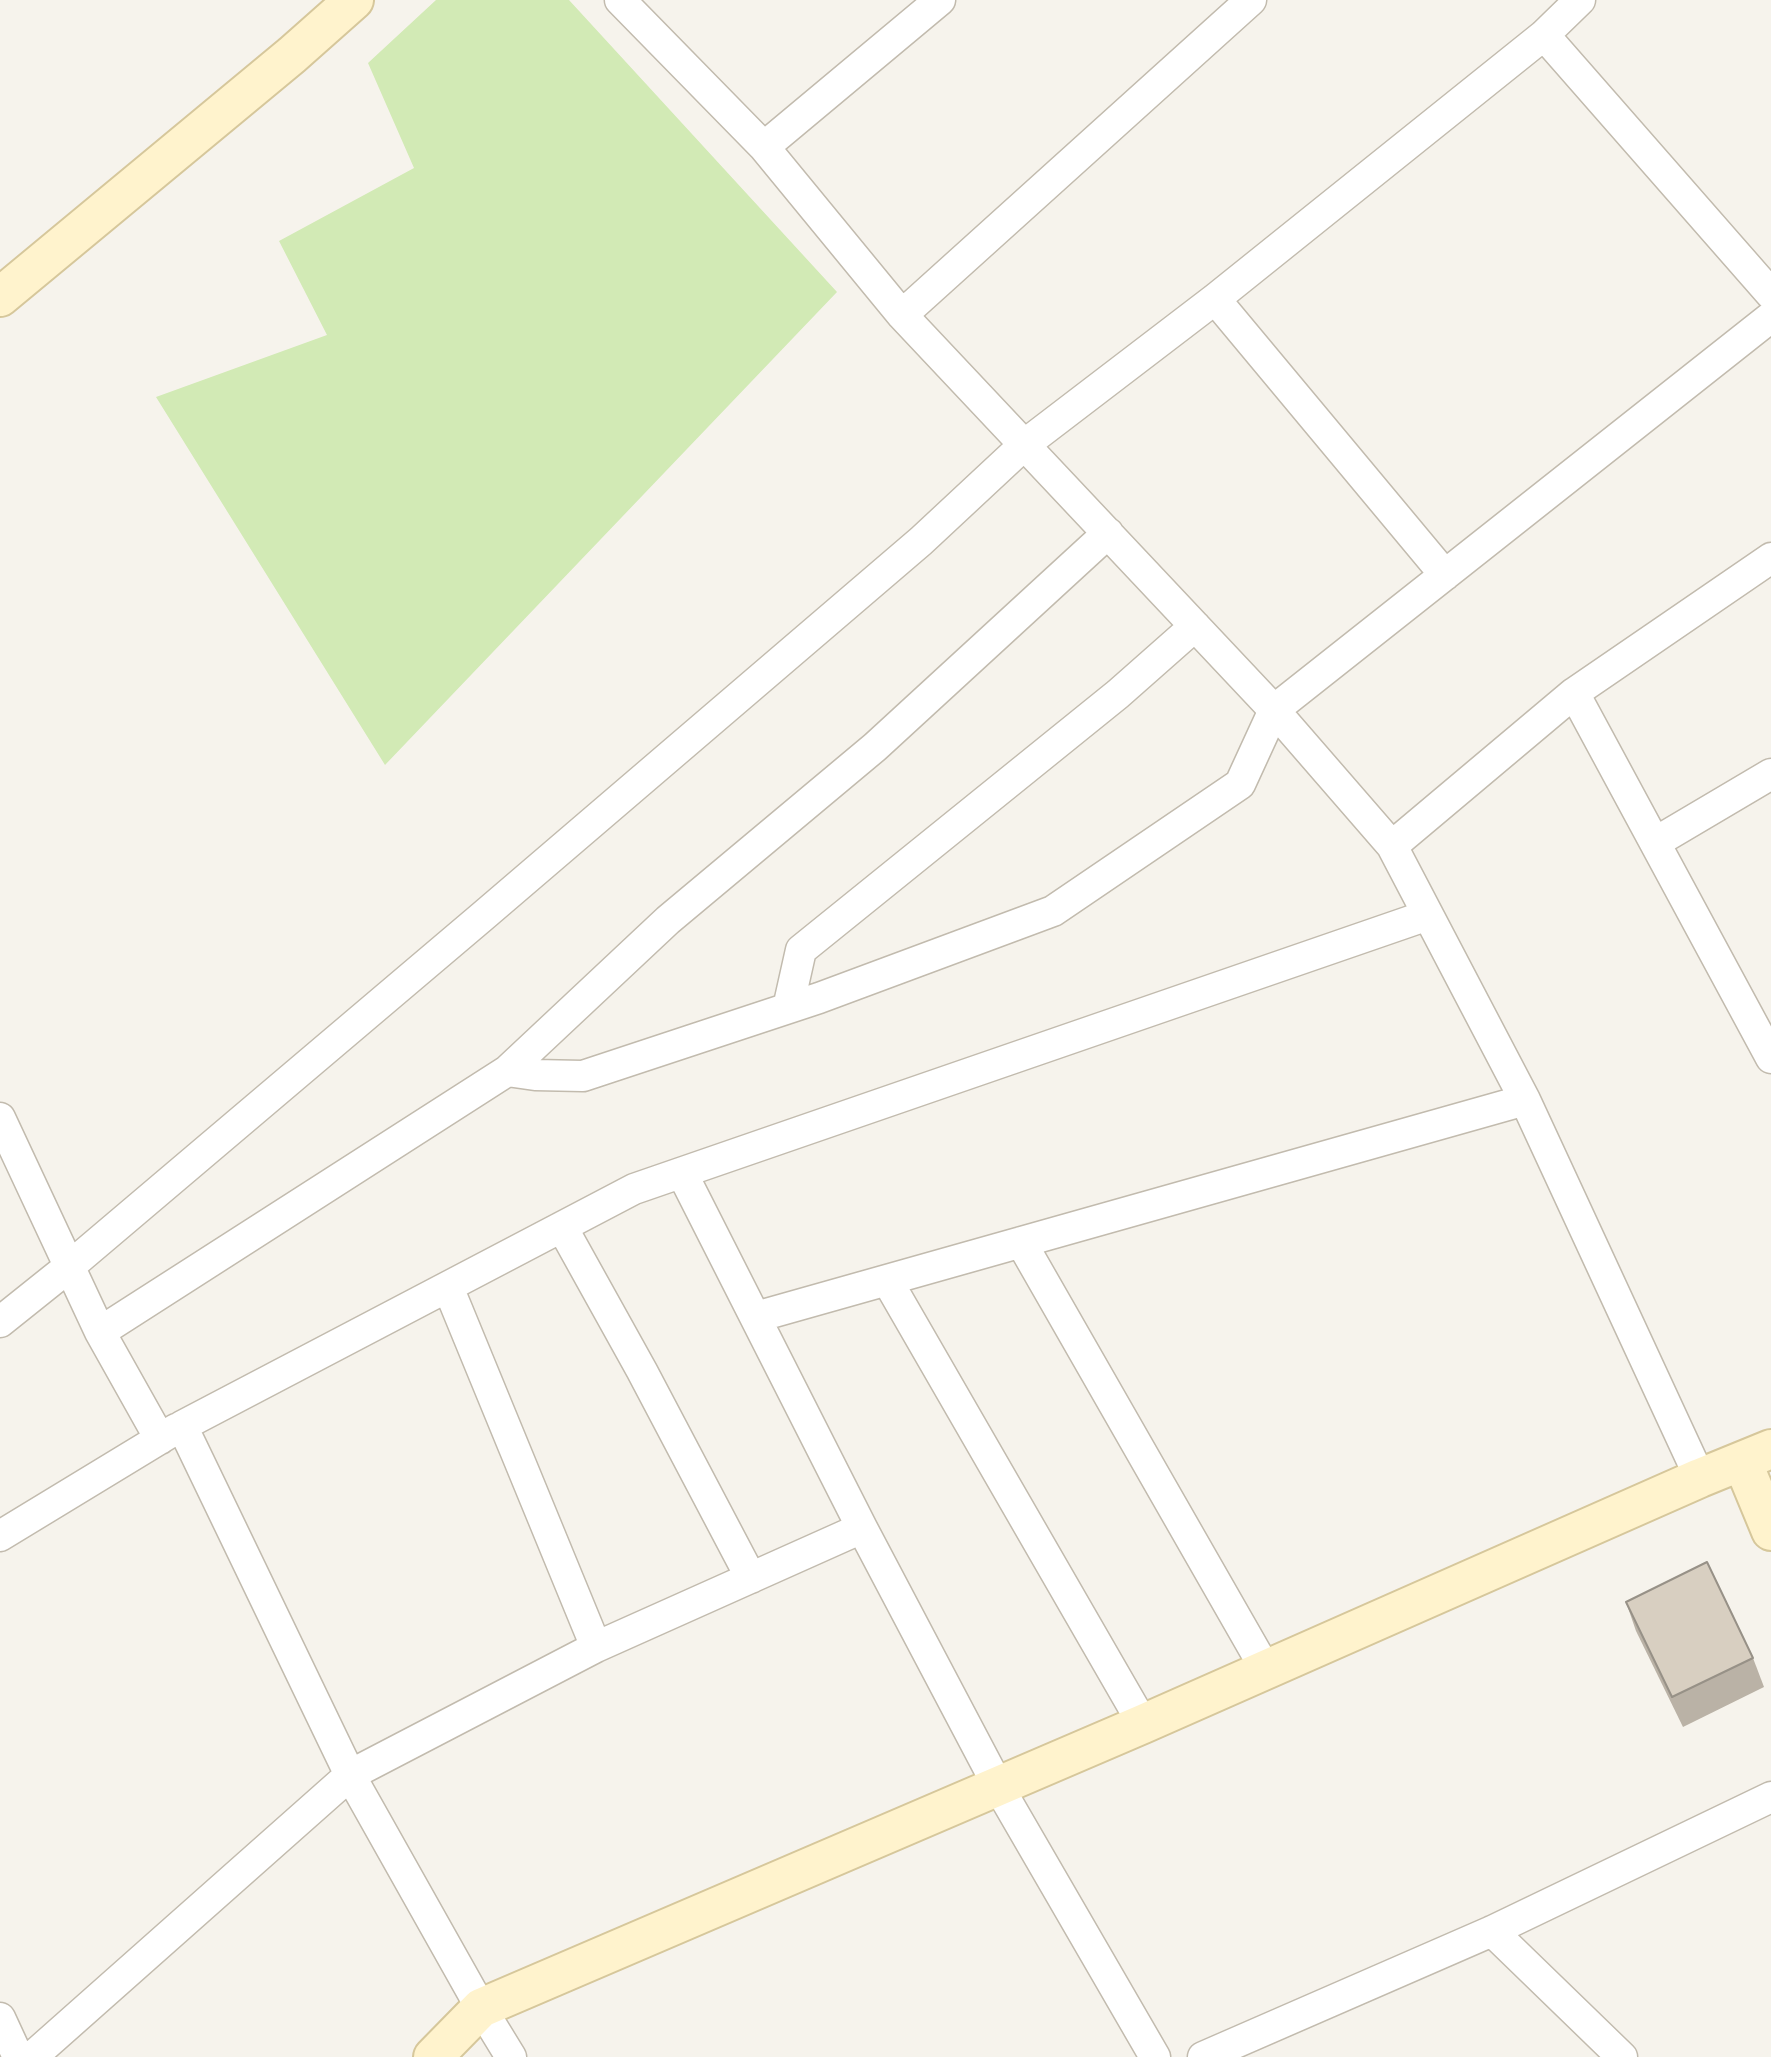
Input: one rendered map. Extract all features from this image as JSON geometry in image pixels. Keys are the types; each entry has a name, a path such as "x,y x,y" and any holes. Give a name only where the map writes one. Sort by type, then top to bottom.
{"street":[{"path":"0,297 292,55 354,0"},
{"path":"764,147 940,0"},
{"path":"902,315 1251,0"},
{"path":"0,1322 70,1266 921,541 1024,445 1215,299 1544,35 1580,0"},
{"path":"637,5 764,147 902,315 1275,710 1392,846 1525,1100 1700,1478"},
{"path":"1544,35 1771,294"},
{"path":"1215,299 1445,575"},
{"path":"507,1071 535,1075 583,1076 788,1008 1053,911 1241,784 1275,710 1771,317"},
{"path":"100,1332 507,1071 668,920 874,747 1108,533"},
{"path":"1392,846 1574,693 1771,558"},
{"path":"788,1008 801,950 1108,702 1195,626"},
{"path":"1574,693 1771,1058"},
{"path":"1656,842 1771,774"},
{"path":"0,1536 171,1432 635,1189 1428,915"},
{"path":"756,1317 1525,1100"},
{"path":"0,1118 100,1332 171,1432 350,1775 511,2057"},
{"path":"682,1172 862,1528 998,1786 1155,2057"},
{"path":"562,1227 642,1371 751,1578"},
{"path":"1021,1242 1266,1670"},
{"path":"887,1280 1143,1724"},
{"path":"448,1287 596,1647"},
{"path":"433,2057 481,2008 1143,1724 1757,1455 1771,1531"},
{"path":"32,2057 350,1775 596,1647 862,1528"},
{"path":"1203,2057 1492,1931 1771,1797"},
{"path":"1492,1931 1622,2057"},
{"path":"0,2018 18,2057"}],"green space":[{"path":"436,0 569,0 837,292 385,765 156,397 327,335 279,241 414,168 368,63"}],"building":[{"path":"1707,1562 1753,1658 1672,1697 1626,1602"}]}
